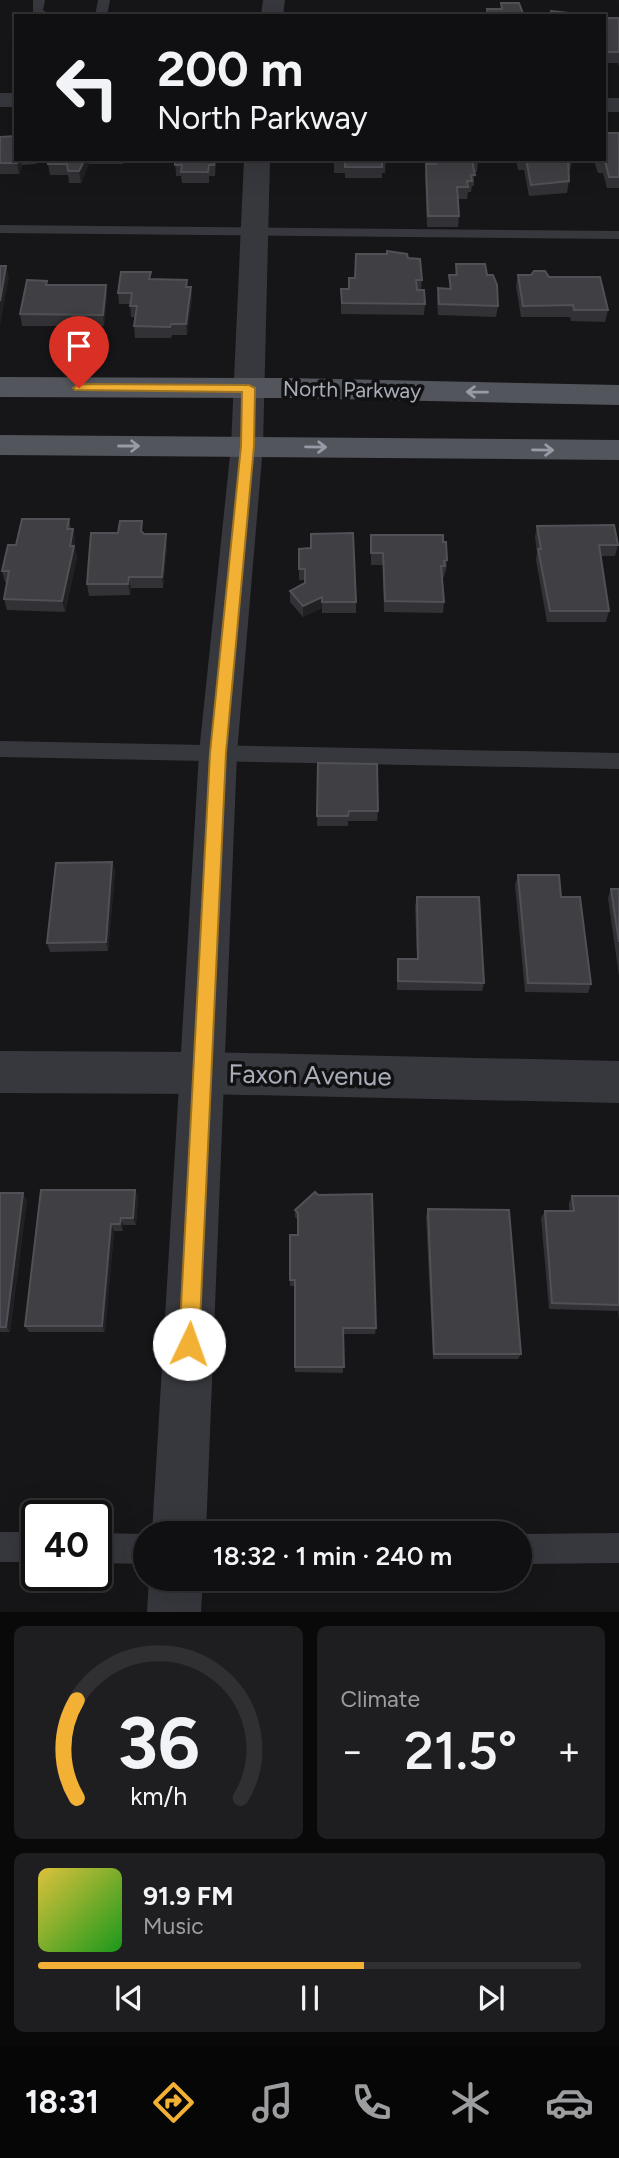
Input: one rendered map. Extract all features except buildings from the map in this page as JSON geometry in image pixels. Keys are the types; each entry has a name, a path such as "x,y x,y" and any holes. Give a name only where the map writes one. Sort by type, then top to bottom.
{"main road":[{"name":"North Parkway","path":"0,387 249,388 619,395"},
{"path":"0,445 619,450"}],"street":[{"path":"180,1521 218,753 247,446 257,161"},
{"name":"Faxon Avenue","path":"0,1072 203,1073 619,1082"},
{"path":"174,1612 175,1591"}],"lane":[{"path":"0,229 619,235"},
{"path":"0,749 619,761"},
{"path":"0,1547 21,1548"},
{"path":"112,1548 133,1549"},
{"path":"532,1549 619,1548"}],"route":[{"path":"79,388 249,388 247,446 218,753 189,1344"}]}
